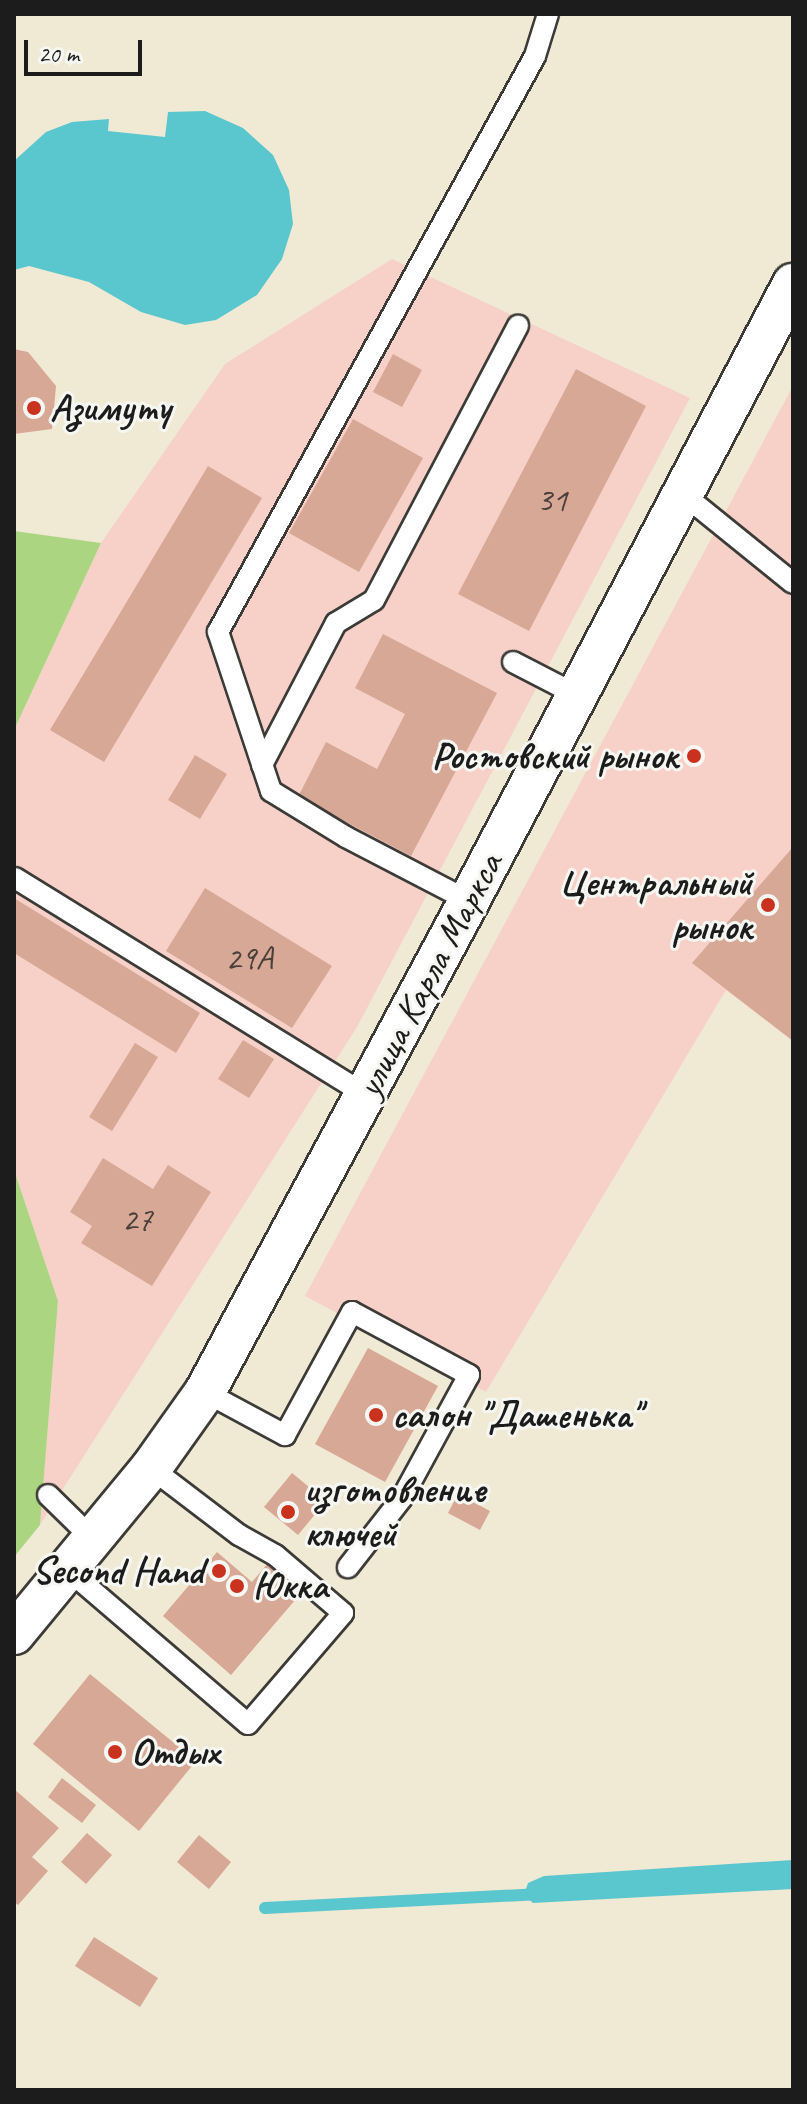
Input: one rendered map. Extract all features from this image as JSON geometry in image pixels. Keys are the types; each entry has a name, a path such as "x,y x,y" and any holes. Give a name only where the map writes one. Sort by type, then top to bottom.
{"street":[{"name":"улица Карла Маркса","path":"14,1634 151,1468 205,1392 469,901 793,284"}],"lane":[{"path":"469,901 346,837 271,791 218,632 535,56 548,14"},
{"path":"262,765 336,623 374,600 518,326"},
{"path":"683,494 793,583"},
{"path":"513,662 577,695"},
{"path":"15,878 365,1094"},
{"path":"205,1392 285,1435 352,1312 469,1375 402,1498 348,1567"},
{"path":"67,1569 248,1724 343,1613 275,1555 239,1535 151,1468"},
{"path":"48,1495 93,1539"}],"shaded area":[{"path":"392,259 690,398 357,1027 40,1525 58,1301 14,1170 14,730 101,543 225,364"},
{"name":"Ростовский рынок","path":"793,386 793,1041 726,990 486,1392 305,1296"}],"green space":[{"path":"14,531 101,543 14,730"},
{"path":"14,1170 58,1301 40,1525 14,1557"}],"water":[{"path":"205,111 243,128 273,155 289,190 293,224 282,259 257,295 216,320 185,325 141,312 89,282 29,266 14,270 14,161 46,132 72,122 109,119 108,131 165,137 168,112"},
{"path":"793,1860 793,1889 533,1903 524,1895 528,1883 544,1876"}],"building":[{"name":"Азимуту","path":"14,349 28,352 56,386 52,429 14,434"},
{"path":"393,354 422,370 402,407 373,392"},
{"path":"576,369 646,406 529,631 458,594"},
{"path":"353,419 423,458 359,572 289,533"},
{"path":"208,466 262,498 104,762 50,730"},
{"path":"383,634 497,693 411,856 298,797 326,742 377,769 405,714 355,688"},
{"path":"195,755 227,774 200,819 168,800"},
{"name":"Центральный рынок","path":"793,847 793,1041 692,963"},
{"path":"205,888 332,966 292,1028 166,951"},
{"path":"14,898 200,1013 176,1053 14,953"},
{"path":"243,1040 274,1059 249,1098 218,1079"},
{"path":"135,1043 158,1057 112,1131 89,1117"},
{"path":"103,1158 153,1189 168,1165 211,1192 152,1286 81,1243 92,1226 70,1212"},
{"name":"салон \"Дашенька\"","path":"368,1348 438,1386 385,1482 315,1444"},
{"path":"292,1473 326,1501 298,1535 264,1507"},
{"path":"458,1494 490,1511 480,1530 448,1513"},
{"path":"217,1552 252,1582 268,1563 302,1592 231,1675 163,1616"},
{"name":"Отдых","path":"90,1674 196,1761 139,1831 33,1744"},
{"path":"62,1778 96,1805 82,1823 48,1797"},
{"path":"14,1789 59,1828 32,1857 48,1871 18,1905 14,1902"},
{"path":"87,1833 112,1855 86,1884 61,1862"},
{"path":"199,1835 231,1862 209,1889 177,1862"},
{"path":"94,1937 158,1978 140,2007 75,1966"}],"waterway":[{"path":"265,1908 537,1894"}],"place":[{"name":"Азимуту","path":"34,408"},
{"name":"Ростовский рынок","path":"694,756"},
{"name":"Центральный рынок","path":"768,905"},
{"name":"салон \"Дашенька\"","path":"376,1415"},
{"name":"изготовление ключей","path":"288,1512"},
{"name":"Second Hand","path":"219,1571"},
{"name":"Юкка","path":"237,1586"},
{"name":"Отдых","path":"115,1752"}]}
